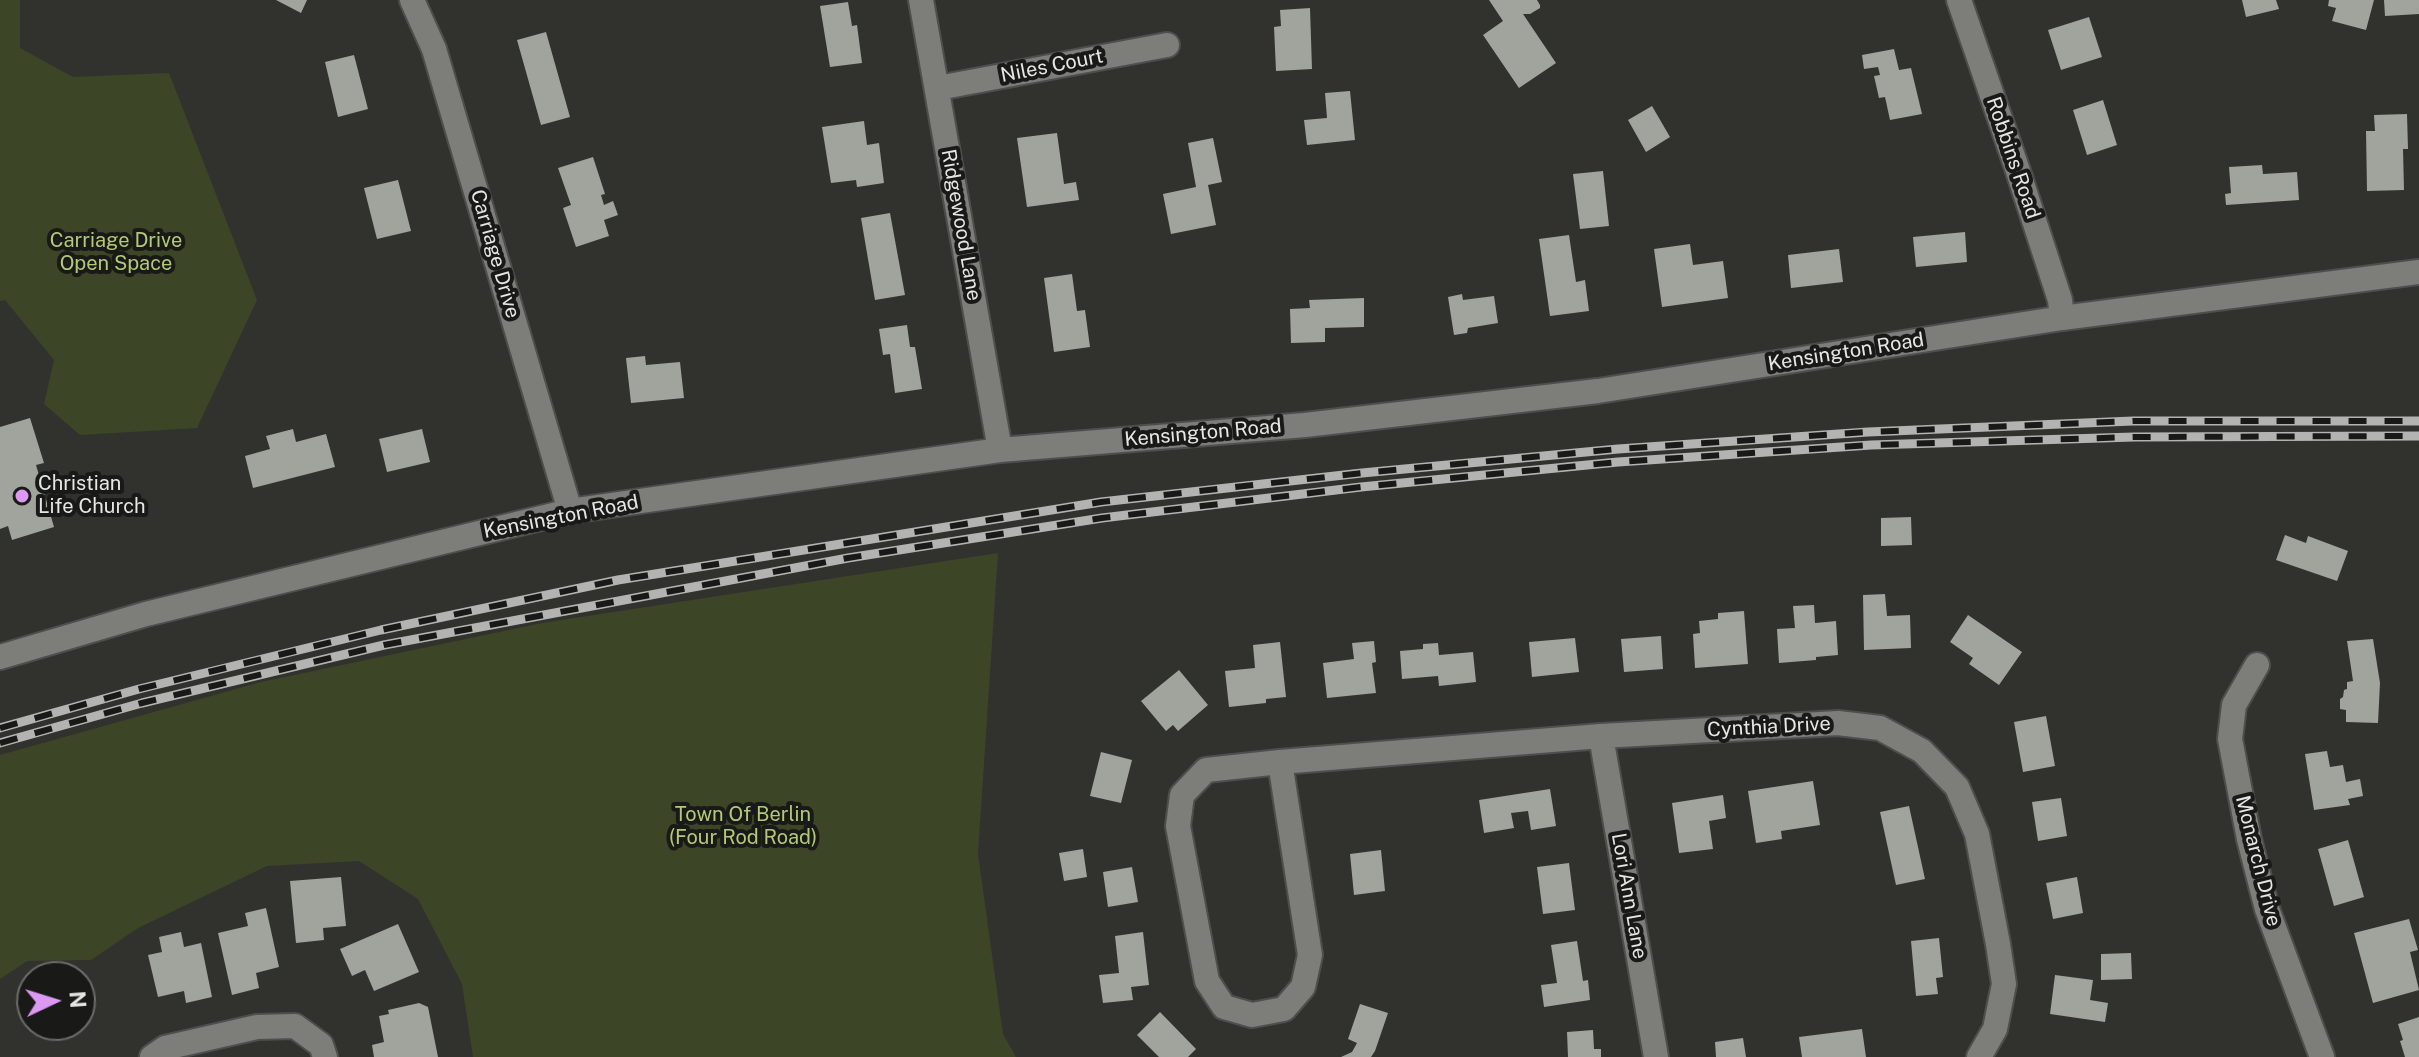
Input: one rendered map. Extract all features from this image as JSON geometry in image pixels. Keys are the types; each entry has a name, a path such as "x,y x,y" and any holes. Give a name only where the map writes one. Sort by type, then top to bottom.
{"street":[{"name":"Carriage Drive","path":"412,0 434,49 570,511"},
{"name":"Ridgewood Lane","path":"921,0 1000,450"},
{"name":"Robbins Road","path":"1959,0 2060,300 2062,318"},
{"name":"Niles Court","path":"938,88 1167,45"},
{"name":"Kensington Road","path":"0,657 146,614 570,511 1000,450 1305,425 1598,391 2062,318 2419,272"},
{"name":"Monarch Drive","path":"2257,665 2234,705 2230,739 2249,839 2267,909 2322,1057"},
{"name":"Cynthia Drive","path":"1280,762 1310,955 1303,987 1284,1009 1252,1015 1224,1007 1207,981 1178,826 1182,795 1206,770 1280,762 1601,736 1838,723 1880,728 1922,751 1957,787 1977,834 2004,984 1995,1029 1979,1057"},
{"name":"Lori Ann Lane","path":"1601,736 1656,1057"},
{"path":"152,1057 165,1048 257,1027 295,1026 321,1045 325,1057"}],"green space":[{"name":"Carriage Drive Open Space","path":"0,0 20,0 20,48 73,77 169,73 257,300 197,428 80,435 44,404 54,360 5,300 0,301"},
{"name":"Town Of Berlin (Four Rod Road)","path":"998,553 978,854 1003,1034 1016,1057 473,1057 462,984 418,899 359,861 267,866 138,928 91,960 16,961 16,968 0,979 0,755 261,682 542,623"}],"building":[{"path":"276,0 307,0 301,13"},
{"path":"1489,0 1537,0 1540,5 1530,14 1523,14 1556,63 1519,88 1483,35 1503,21"},
{"path":"2242,0 2276,0 2279,9 2246,17"},
{"path":"2329,0 2374,0 2366,30 2332,21 2336,8 2328,6"},
{"path":"2384,0 2419,0 2419,14 2385,16"},
{"path":"848,2 852,26 857,25 862,63 830,67 820,6"},
{"path":"1310,8 1312,69 1276,71 1274,27 1281,26 1280,10"},
{"path":"2089,17 2102,57 2061,70 2048,30"},
{"path":"546,32 570,117 541,125 517,40"},
{"path":"1894,49 1899,70 1911,68 1922,114 1890,120 1885,97 1879,98 1874,76 1880,75 1878,67 1864,69 1862,55"},
{"path":"354,55 368,109 338,117 325,62"},
{"path":"1350,91 1355,140 1307,145 1304,120 1327,118 1325,93"},
{"path":"2103,100 2117,145 2087,155 2073,110"},
{"path":"1652,106 1670,137 1646,152 1628,120"},
{"path":"2407,114 2408,149 2403,149 2404,190 2367,191 2366,131 2375,131 2374,115"},
{"path":"864,121 867,145 879,143 884,183 857,187 856,180 831,183 822,127"},
{"path":"1057,133 1064,184 1076,182 1079,200 1027,207 1017,138"},
{"path":"1213,138 1222,182 1208,185 1216,225 1171,234 1163,194 1196,187 1188,143"},
{"path":"593,157 605,194 601,195 604,205 613,201 618,215 604,220 609,236 576,247 563,208 571,205 558,168"},
{"path":"2262,165 2263,174 2297,172 2299,200 2226,205 2225,194 2231,193 2229,167"},
{"path":"1603,171 1609,226 1580,229 1573,174"},
{"path":"398,180 411,231 377,239 364,188"},
{"path":"890,213 905,295 875,300 861,218"},
{"path":"1965,232 1967,262 1916,267 1913,237"},
{"path":"1569,235 1576,282 1585,280 1589,311 1550,316 1539,239"},
{"path":"1690,244 1693,265 1723,261 1728,298 1662,307 1654,249"},
{"path":"1839,249 1843,282 1791,288 1788,255"},
{"path":"1072,274 1077,311 1085,310 1090,347 1054,352 1044,278"},
{"path":"1462,294 1463,300 1494,296 1498,323 1468,328 1467,333 1454,335 1448,297"},
{"path":"1364,298 1364,327 1325,328 1325,342 1291,343 1290,309 1310,308 1309,300"},
{"path":"907,325 910,347 915,347 922,389 895,393 890,354 883,355 879,329"},
{"path":"645,356 646,365 680,362 684,398 631,403 626,358"},
{"name":"Christian Life Church","path":"30,418 44,463 36,465 54,527 12,540 8,526 0,529 0,427"},
{"path":"293,429 296,442 326,434 335,467 253,488 245,456 270,449 266,436"},
{"path":"422,429 430,462 387,472 379,439"},
{"path":"1911,517 1912,545 1881,546 1881,518"},
{"path":"2285,535 2306,543 2308,536 2348,551 2337,581 2276,560"},
{"path":"1885,594 1887,616 1910,615 1911,648 1864,650 1863,595"},
{"path":"1814,605 1815,623 1836,621 1838,655 1779,663 1777,629 1795,628 1793,606"},
{"path":"1744,611 1748,664 1695,668 1693,634 1700,633 1699,621 1718,619 1718,613"},
{"path":"1968,615 2022,652 1999,685 1969,664 1973,658 1950,642"},
{"path":"1661,636 1663,669 1624,672 1621,639"},
{"path":"1575,638 1579,672 1532,677 1529,642"},
{"path":"2373,639 2380,683 2378,723 2346,722 2346,710 2340,709 2340,699 2347,689 2347,682 2353,681 2347,641"},
{"path":"1374,641 1376,662 1372,663 1376,693 1327,698 1323,663 1354,659 1352,643"},
{"path":"1280,642 1286,697 1266,699 1266,703 1229,707 1225,671 1255,668 1253,645"},
{"path":"1438,643 1439,655 1473,652 1476,682 1439,686 1438,676 1402,679 1400,651 1423,649 1423,644"},
{"path":"1179,670 1208,705 1178,731 1173,725 1166,731 1141,701"},
{"path":"2046,716 2055,766 2023,772 2014,722"},
{"path":"2327,751 2330,767 2343,765 2346,782 2360,779 2363,796 2348,799 2350,805 2314,810 2305,754"},
{"path":"1101,752 1132,760 1121,803 1090,796"},
{"path":"1813,781 1820,825 1781,831 1782,839 1756,843 1748,791"},
{"path":"1550,789 1556,826 1531,830 1528,811 1511,813 1514,828 1484,833 1479,800"},
{"path":"1723,795 1726,818 1709,821 1713,849 1679,853 1672,803"},
{"path":"2061,798 2067,836 2038,841 2032,802"},
{"path":"1909,806 1925,879 1896,885 1880,812"},
{"path":"2348,840 2364,897 2334,906 2318,849"},
{"path":"1083,849 1087,877 1064,881 1059,853"},
{"path":"1381,850 1385,891 1354,895 1350,854"},
{"path":"1569,863 1575,910 1543,914 1537,867"},
{"path":"1132,867 1138,902 1108,907 1103,872"},
{"path":"341,877 346,926 323,928 324,940 296,943 290,881"},
{"path":"2077,877 2083,913 2053,919 2046,883"},
{"path":"266,908 279,967 256,973 259,988 232,995 218,933 248,926 245,913"},
{"path":"2409,919 2418,950 2410,952 2419,990 2373,1003 2354,933"},
{"path":"398,924 419,972 374,991 365,970 352,976 340,949"},
{"path":"181,932 184,947 201,943 212,997 186,1003 184,991 158,997 148,955 162,952 159,937"},
{"path":"1143,932 1149,985 1131,987 1133,1000 1103,1003 1099,975 1119,973 1115,936"},
{"path":"1939,938 1943,977 1936,978 1938,994 1916,996 1911,941"},
{"path":"1577,941 1583,981 1588,980 1590,1000 1544,1007 1541,985 1557,983 1551,945"},
{"path":"2131,953 2132,979 2101,980 2101,954"},
{"path":"2055,975 2093,980 2090,1000 2108,1003 2105,1022 2050,1014"},
{"path":"419,1003 428,1007 438,1057 374,1057 372,1045 384,1042 379,1016 389,1014 388,1010"},
{"path":"1360,1004 1388,1013 1375,1051 1371,1057 1341,1057 1352,1052 1357,1043 1348,1039"},
{"path":"1160,1012 1196,1049 1188,1057 1159,1057 1137,1035"},
{"path":"2419,1017 2419,1057 2405,1057 2398,1024"},
{"path":"1862,1029 1866,1057 1802,1057 1799,1037"},
{"path":"1593,1030 1594,1049 1601,1049 1601,1057 1568,1057 1567,1032"},
{"path":"1743,1038 1746,1057 1716,1057 1715,1042"}],"railway":[{"path":"0,728 139,689 381,630 618,580 1101,502 1618,449 1868,432 2133,421 2419,421"},
{"path":"0,743 142,703 384,645 848,558 1102,518 1361,487 1618,462 1871,445 2134,437 2419,436"}],"place":[{"name":"Christian Life Church","path":"22,496"}]}
